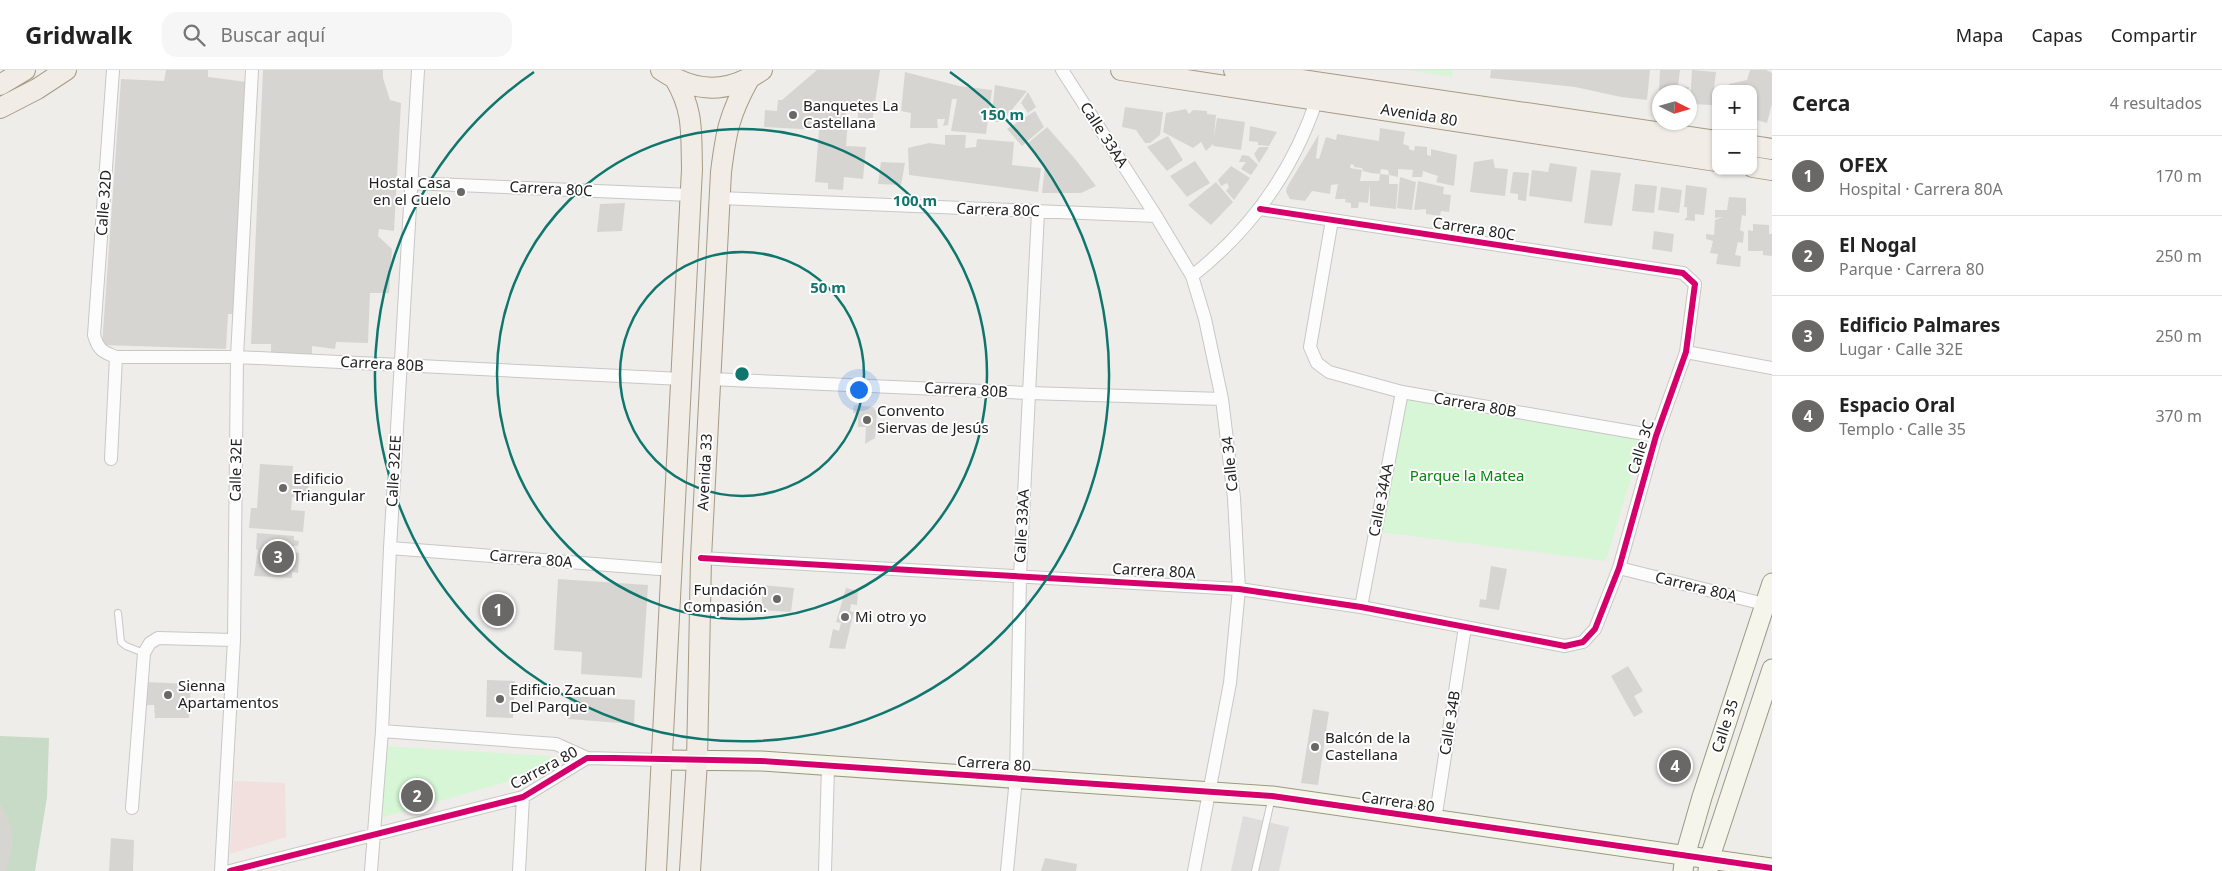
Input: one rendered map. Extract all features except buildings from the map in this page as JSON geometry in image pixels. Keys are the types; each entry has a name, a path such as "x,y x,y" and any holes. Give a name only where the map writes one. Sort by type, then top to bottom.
{"main road":[{"path":"0,85 25,70"},
{"path":"0,108 37,89 66,70"},
{"name":"Avenida 80","path":"1121,70 1322,84 1712,160"},
{"name":"Avenida 80","path":"1234,70 1712,140"},
{"path":"668,75 693,86 712,88 730,86 756,75"},
{"name":"Avenida 33","path":"656,871 691,195 690,117 685,96 668,75"},
{"name":"Avenida 33","path":"690,871 697,761 701,558 719,198 726,130 736,104 756,75"},
{"path":"1757,147 1772,149"},
{"path":"1757,168 1772,170"}],"street":[{"name":"Calle 32D","path":"113,70 94,335 97,346 102,352 116,357"},
{"name":"Calle 32E","path":"221,871 234,640 237,357 252,70"},
{"name":"Calle 32EE","path":"371,871 382,731 390,548 418,70"},
{"name":"Calle 33AA","path":"1062,70 1156,216 1192,276"},
{"path":"1192,276 1229,245 1260,209 1281,180 1298,148 1322,84"},
{"name":"Carrera 80C","path":"412,183 691,195"},
{"name":"Carrera 80C","path":"719,198 1156,216"},
{"name":"Carrera 80C","path":"1260,209 1683,273"},
{"name":"Calle 33AA","path":"1007,871 1016,778 1020,576 1038,212"},
{"name":"Carrera 80B","path":"1332,220 1310,347 1317,363 1330,372 1402,392 1656,436"},
{"name":"Calle 3C","path":"1595,629 1619,568 1656,436 1686,352 1694,284 1683,273"},
{"name":"Calle 34","path":"1192,276 1207,328 1222,399 1232,480 1239,589 1230,683 1194,871"},
{"path":"1686,352 1772,368"},
{"name":"Carrera 80B","path":"116,357 237,357 682,379"},
{"path":"111,459 116,357"},
{"name":"Carrera 80B","path":"710,378 1029,393 1222,399"},
{"name":"Calle 34AA","path":"1361,607 1402,392"},
{"name":"Carrera 80A","path":"390,548 672,570"},
{"name":"Carrera 80A","path":"701,558 1239,589 1361,607 1564,646 1583,642 1595,629"},
{"name":"Carrera 80A","path":"1619,568 1768,605"},
{"name":"Calle 35","path":"1684,864 1702,797 1768,605 1772,583"},
{"name":"Calle 34B","path":"1435,820 1466,627"},
{"path":"132,808 144,653 150,643 158,638 234,640"},
{"name":"Calle 35","path":"1709,865 1772,669"},
{"name":"Carrera 80","path":"382,731 556,744 588,758 761,762 1208,790 1272,796 1435,820 1684,864 1772,868"},
{"name":"Carrera 80","path":"230,871 523,797 588,758"},
{"path":"825,871 828,766"},
{"path":"519,871 523,797"}],"lane":[{"path":"118,613 121,642 144,653"},
{"path":"1254,871 1272,796"}],"shaded area":[{"path":"234,781 285,783 286,837 230,854"},
{"path":"1243,816 1289,827 1279,871 1231,871"}],"green space":[{"path":"1408,70 1453,70 1452,77"},
{"name":"Parque la Matea","path":"1405,396 1643,438 1606,561 1380,532"},
{"path":"0,736 49,738 47,797 35,871 0,871"},
{"path":"383,746 551,756 542,772 373,820"}],"cycle path":[{"path":"701,558 1239,589 1361,607 1565,646 1583,642 1595,629 1619,568 1656,436 1686,352 1695,284 1683,273 1260,209"},
{"path":"230,871 523,797 587,758 761,761 1272,796 1772,868"}],"place":[{"name":"Banquetes La Castellana","path":"793,115"},
{"name":"Hostal Casa en el Cuelo","path":"461,192"},
{"name":"Convento Siervas de Jesús","path":"867,420"},
{"name":"Edificio Triangular","path":"283,488"},
{"name":"Edificio Palmares","path":"278,557"},
{"name":"Fundación Compasión.","path":"777,599"},
{"name":"OFEX","path":"498,610"},
{"name":"Mi otro yo","path":"845,617"},
{"name":"Sienna Apartamentos","path":"168,695"},
{"name":"Edificio Zacuan Del Parque","path":"500,699"},
{"name":"Balcón de la Castellana","path":"1315,747"},
{"name":"Espacio Oral","path":"1675,766"},
{"name":"El Nogal","path":"417,796"}]}
